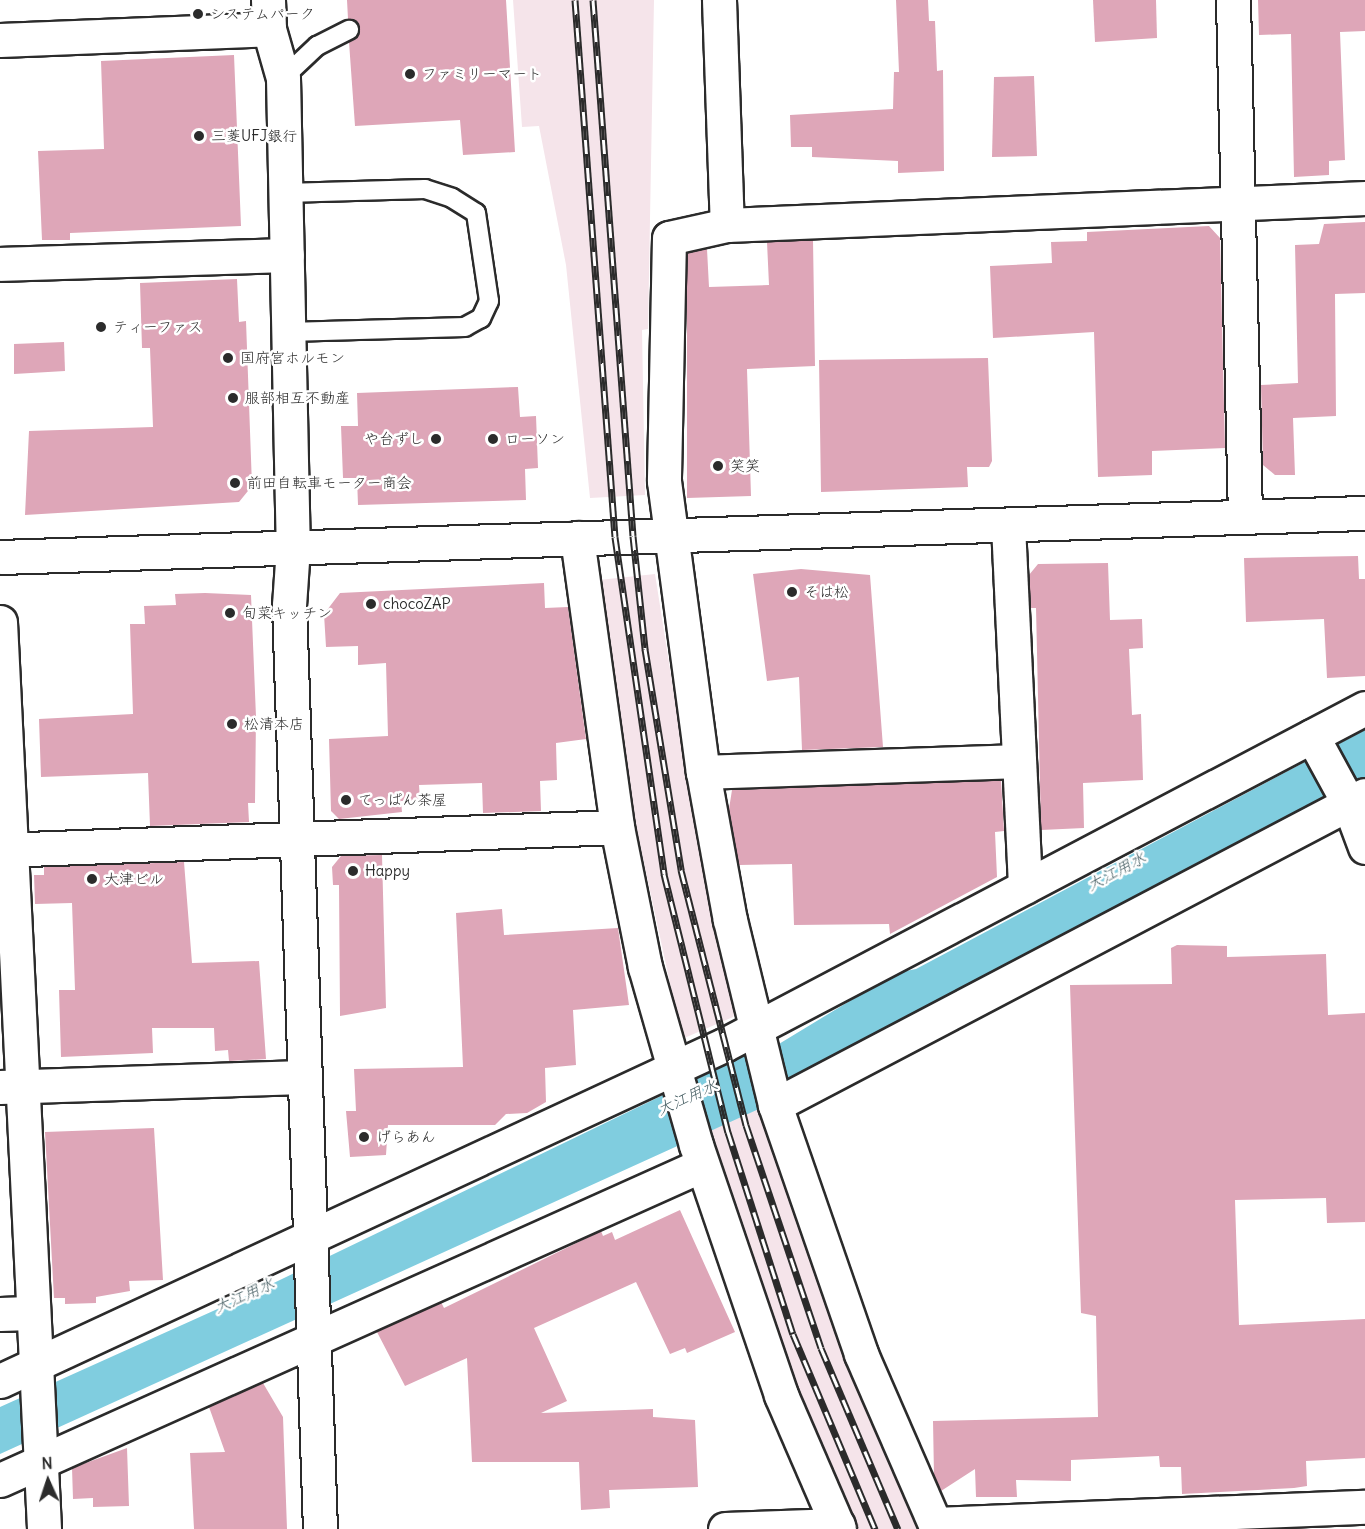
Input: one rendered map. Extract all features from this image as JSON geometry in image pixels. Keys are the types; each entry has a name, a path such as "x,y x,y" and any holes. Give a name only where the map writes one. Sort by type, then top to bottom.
{"street":[{"path":"719,0 727,225"},
{"path":"1233,0 1245,517"},
{"path":"0,40 269,15 283,78 293,547 289,604 320,1529"},
{"path":"1365,198 727,225 669,238 664,481 668,536 703,772 730,920 775,1102 861,1354 936,1526 1365,1507"},
{"path":"0,264 287,255"},
{"path":"0,557 1365,513"},
{"path":"1008,525 1025,887"},
{"path":"577,538 617,827 645,968 699,1155 781,1395 838,1527 725,1529"},
{"path":"0,622 15,1314 39,1373 44,1529"},
{"path":"0,1381 39,1373 760,1035 1025,887 1316,743 1365,708"},
{"path":"1316,743 1353,798 1365,847"},
{"path":"703,772 1018,761"},
{"path":"775,1102 1353,798"},
{"path":"5,850 617,827"},
{"path":"10,1087 304,1077"},
{"path":"0,1480 41,1452 699,1155"}],"lane":[{"path":"283,78 317,46 349,30"},
{"path":"285,193 425,189 452,198 476,213 489,301 481,318 465,327 288,332"}],"shaded area":[{"path":"513,0 654,0 648,329 642,330 645,495 590,498 566,265 539,126 522,127"},
{"path":"655,574 684,758 737,1007 733,1017 682,1039 621,756 599,580"},
{"path":"762,1107 921,1529 851,1529 813,1445 707,1132"}],"water":[{"name":"大江用水","path":"1365,730 1365,779 761,1108 0,1454 0,1407 253,1293 746,1055 749,1062 896,973 916,969"}],"building":[{"path":"347,0 506,0 515,152 463,155 460,120 355,126 349,42 360,30 348,19"},
{"path":"896,0 928,0 929,21 935,21 937,71 943,70 944,171 898,173 898,161 812,157 812,147 791,147 790,115 893,109 894,72 899,72"},
{"path":"1093,0 1156,0 1157,38 1095,42"},
{"path":"1258,0 1365,0 1365,31 1340,32 1345,160 1329,161 1329,175 1294,177 1291,34 1259,35"},
{"path":"234,55 241,226 70,233 70,240 42,240 38,151 104,149 101,61"},
{"path":"1034,76 1037,156 992,157 994,77"},
{"path":"1365,222 1365,293 1335,294 1336,416 1293,418 1295,475 1275,475 1263,465 1261,385 1298,383 1295,245 1319,244 1324,224"},
{"path":"1209,226 1220,238 1225,448 1152,451 1152,475 1098,477 1094,332 993,338 990,266 1052,263 1051,242 1087,241 1087,232"},
{"path":"813,240 815,366 747,369 751,496 687,498 687,253 707,249 709,287 769,285 767,242"},
{"path":"237,279 239,322 246,321 252,486 239,502 25,515 29,431 153,427 150,348 142,348 140,283"},
{"path":"64,342 65,371 14,374 14,344"},
{"path":"988,358 992,461 989,467 967,467 968,487 821,492 819,360"},
{"path":"518,387 520,417 536,416 538,468 525,469 526,500 358,505 357,478 343,478 341,426 358,426 357,393"},
{"path":"1358,556 1359,579 1365,579 1365,676 1327,678 1324,619 1246,622 1244,558"},
{"path":"1108,563 1110,620 1142,619 1143,648 1129,649 1132,715 1141,714 1143,780 1083,783 1084,828 1041,830 1036,608 1031,608 1029,575 1038,564"},
{"path":"801,569 870,575 883,747 802,750 799,677 767,681 753,574"},
{"path":"544,583 545,608 568,607 586,739 556,743 557,780 540,781 541,811 483,813 482,783 419,785 420,800 401,801 402,812 339,819 331,811 329,739 388,736 386,663 358,665 358,646 326,647 324,614 340,593"},
{"path":"175,594 251,595 256,717 255,803 248,803 249,822 150,826 148,773 41,777 39,719 133,714 130,624 145,624 144,606 176,605"},
{"path":"1001,780 1004,831 995,832 997,877 890,934 889,924 794,925 792,864 739,865 729,809 732,790"},
{"path":"382,855 386,1008 340,1016 339,885 333,885 332,867 341,856"},
{"path":"184,862 192,963 259,961 266,1059 229,1061 228,1050 215,1051 214,1028 152,1028 153,1053 61,1057 59,990 75,990 72,903 35,904 34,875 44,875 44,867"},
{"path":"502,909 504,935 618,928 629,1005 573,1010 576,1065 545,1068 546,1102 527,1113 506,1114 495,1125 388,1125 386,1155 350,1157 346,1111 356,1111 354,1069 463,1067 456,913"},
{"path":"1177,945 1227,946 1227,957 1326,954 1328,1015 1365,1013 1365,1222 1327,1223 1326,1198 1235,1200 1239,1325 1365,1319 1365,1458 1306,1461 1307,1486 1294,1488 1182,1494 1181,1467 1160,1467 1159,1456 1071,1460 1071,1481 1016,1480 1017,1497 976,1497 975,1469 941,1491 934,1476 933,1421 1098,1417 1096,1316 1081,1313 1070,985 1172,984 1171,948"},
{"path":"154,1128 163,1280 129,1281 130,1291 96,1297 96,1303 65,1304 65,1298 54,1298 45,1132"},
{"path":"680,1210 735,1332 687,1353 685,1348 670,1354 636,1282 534,1328 567,1401 541,1413 653,1409 653,1417 695,1420 698,1487 609,1490 610,1508 581,1510 579,1462 472,1462 467,1358 405,1386 377,1332 441,1302 444,1308 601,1231 603,1236 612,1232 615,1240"},
{"path":"263,1383 283,1417 287,1529 194,1529 190,1453 225,1452 209,1407"},
{"path":"127,1448 129,1506 93,1507 93,1498 73,1499 72,1468"}],"railway":[{"path":"575,0 615,537 664,874 728,1132 793,1334 875,1529"},
{"path":"593,0 633,536 645,649 681,870 746,1125 821,1348 898,1529"}],"place":[{"name":"システムパーク","path":"198,14"},
{"name":"ファミリーマート","path":"410,74"},
{"name":"三菱UFJ銀行","path":"199,136"},
{"name":"ティーファス","path":"101,327"},
{"name":"国府宮ホルモン","path":"228,358"},
{"name":"服部相互不動産","path":"233,398"},
{"name":"や台ずし","path":"436,439"},
{"name":"ローソン","path":"493,439"},
{"name":"笑笑","path":"718,466"},
{"name":"前田自転車モーター商会","path":"235,483"},
{"name":"そは松","path":"792,592"},
{"name":"chocoZAP","path":"371,604"},
{"name":"旬菜キッチン","path":"230,613"},
{"name":"松清本店","path":"232,724"},
{"name":"てっぱん茶屋","path":"346,800"},
{"name":"Happy","path":"353,871"},
{"name":"大津ビル","path":"92,879"},
{"name":"げらあん","path":"364,1137"}]}
